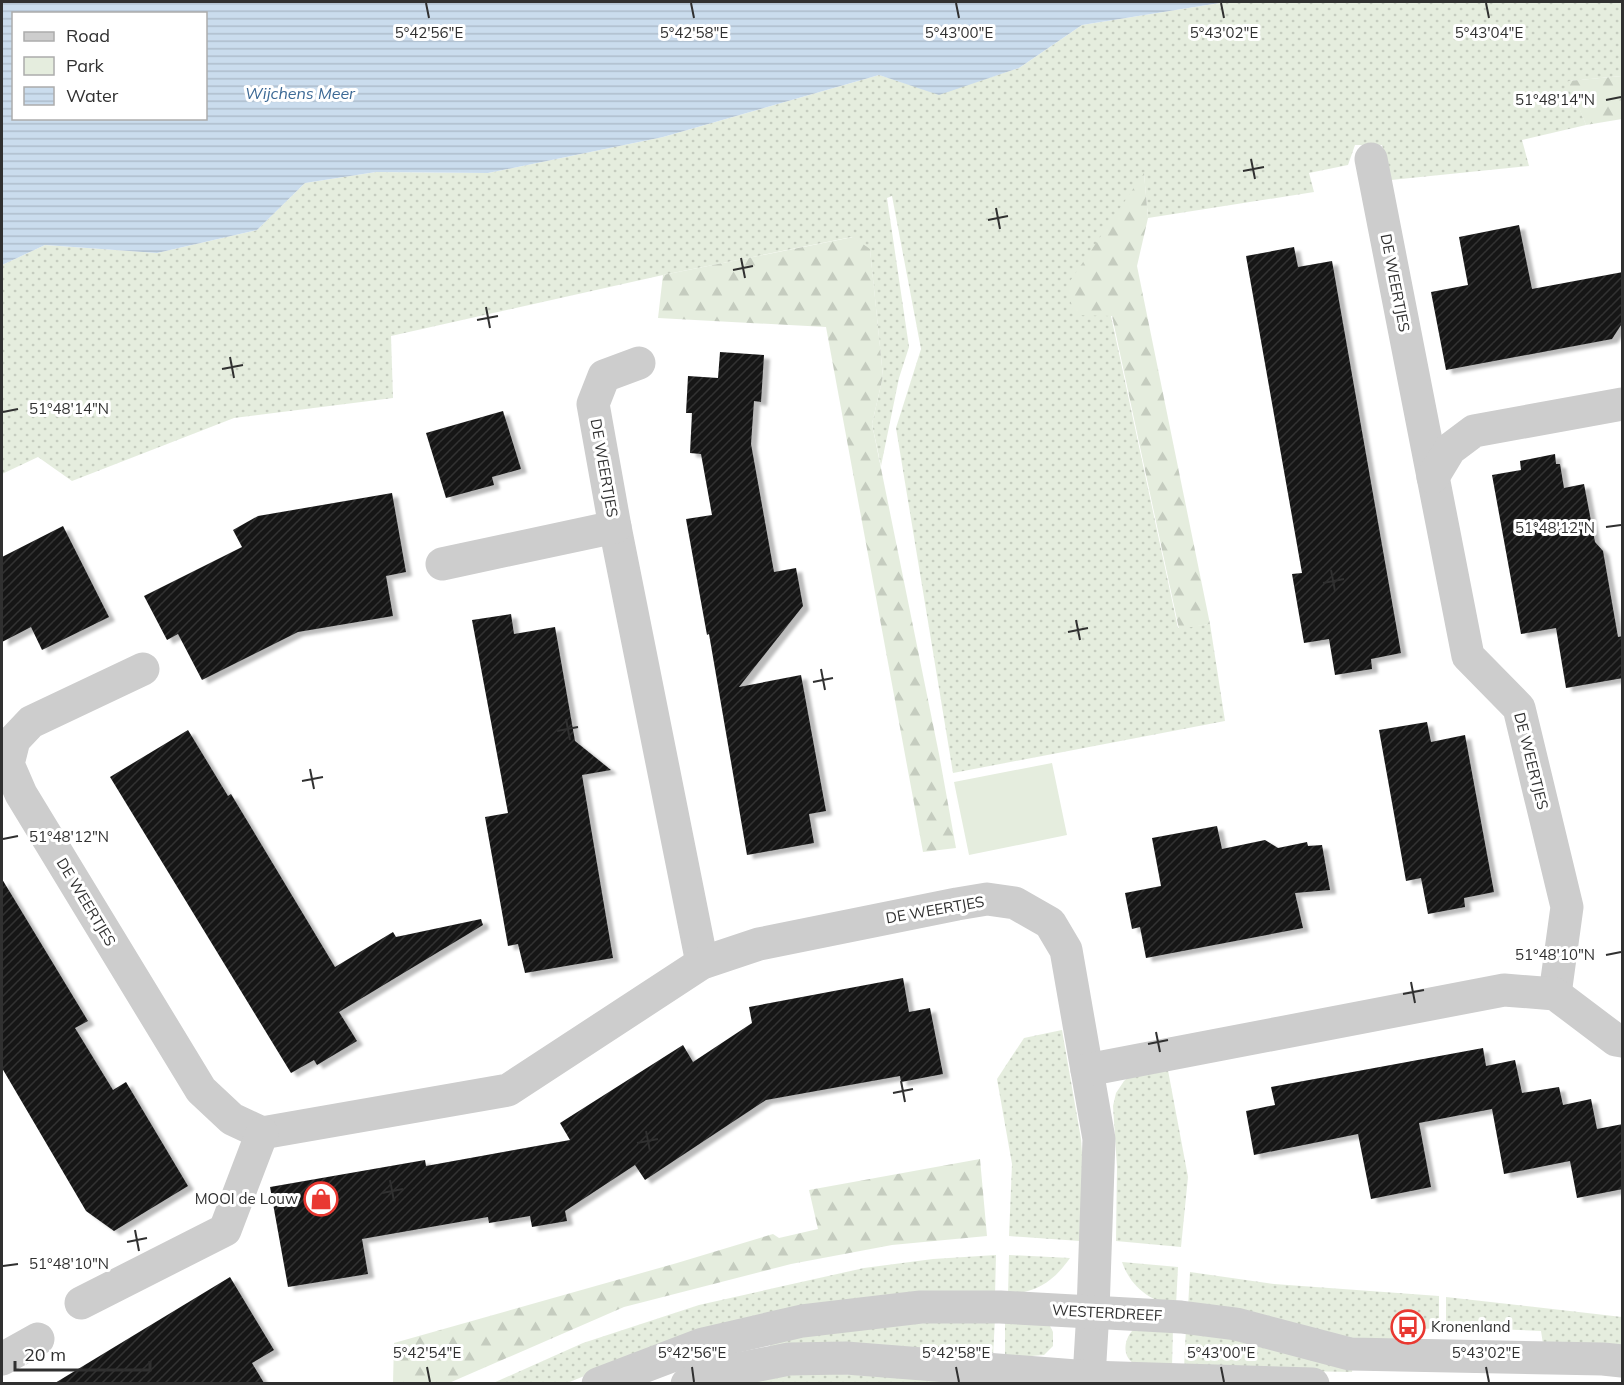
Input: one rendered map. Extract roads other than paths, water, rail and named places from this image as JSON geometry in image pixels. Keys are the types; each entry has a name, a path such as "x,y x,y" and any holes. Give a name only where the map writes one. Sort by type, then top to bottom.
{"street":[{"name":"DE WEERTJES","path":"1371,159 1468,656 1519,708 1567,907 1555,994"},
{"name":"DE WEERTJES","path":"639,363 604,376 593,404 615,527 702,963"},
{"path":"1433,477 1450,449 1474,431 1623,404"},
{"name":"DE WEERTJES","path":"442,564 615,527"},
{"name":"DE WEERTJES","path":"143,669 32,722 14,740 8,764 21,794 201,1090 232,1119 262,1133 508,1090 702,963 759,944 987,899 1015,903 1050,923 1066,950 1100,1139 1088,1380"},
{"path":"1087,1070 1504,990 1555,994 1616,1040 1623,1041"},
{"path":"81,1304 225,1230 262,1133"},
{"name":"WESTERDREEF","path":"598,1383 704,1344 802,1321 921,1307 1000,1307 1181,1317 1236,1324 1350,1354 1623,1361"},
{"path":"2,1359 38,1339"},
{"path":"687,1383 718,1372 789,1359 823,1358 846,1358 1088,1380 1313,1383"}],"water":[{"name":"Wijchens Meer","path":"2,2 1226,2 1082,25 1019,68 939,95 879,75 663,137 488,173 376,172 305,183 257,230 157,253 45,245 2,265"}],"place":[{"name":"MOOI de Louw","path":"321,1199"},
{"name":"Kronenland","path":"1408,1327"}]}
